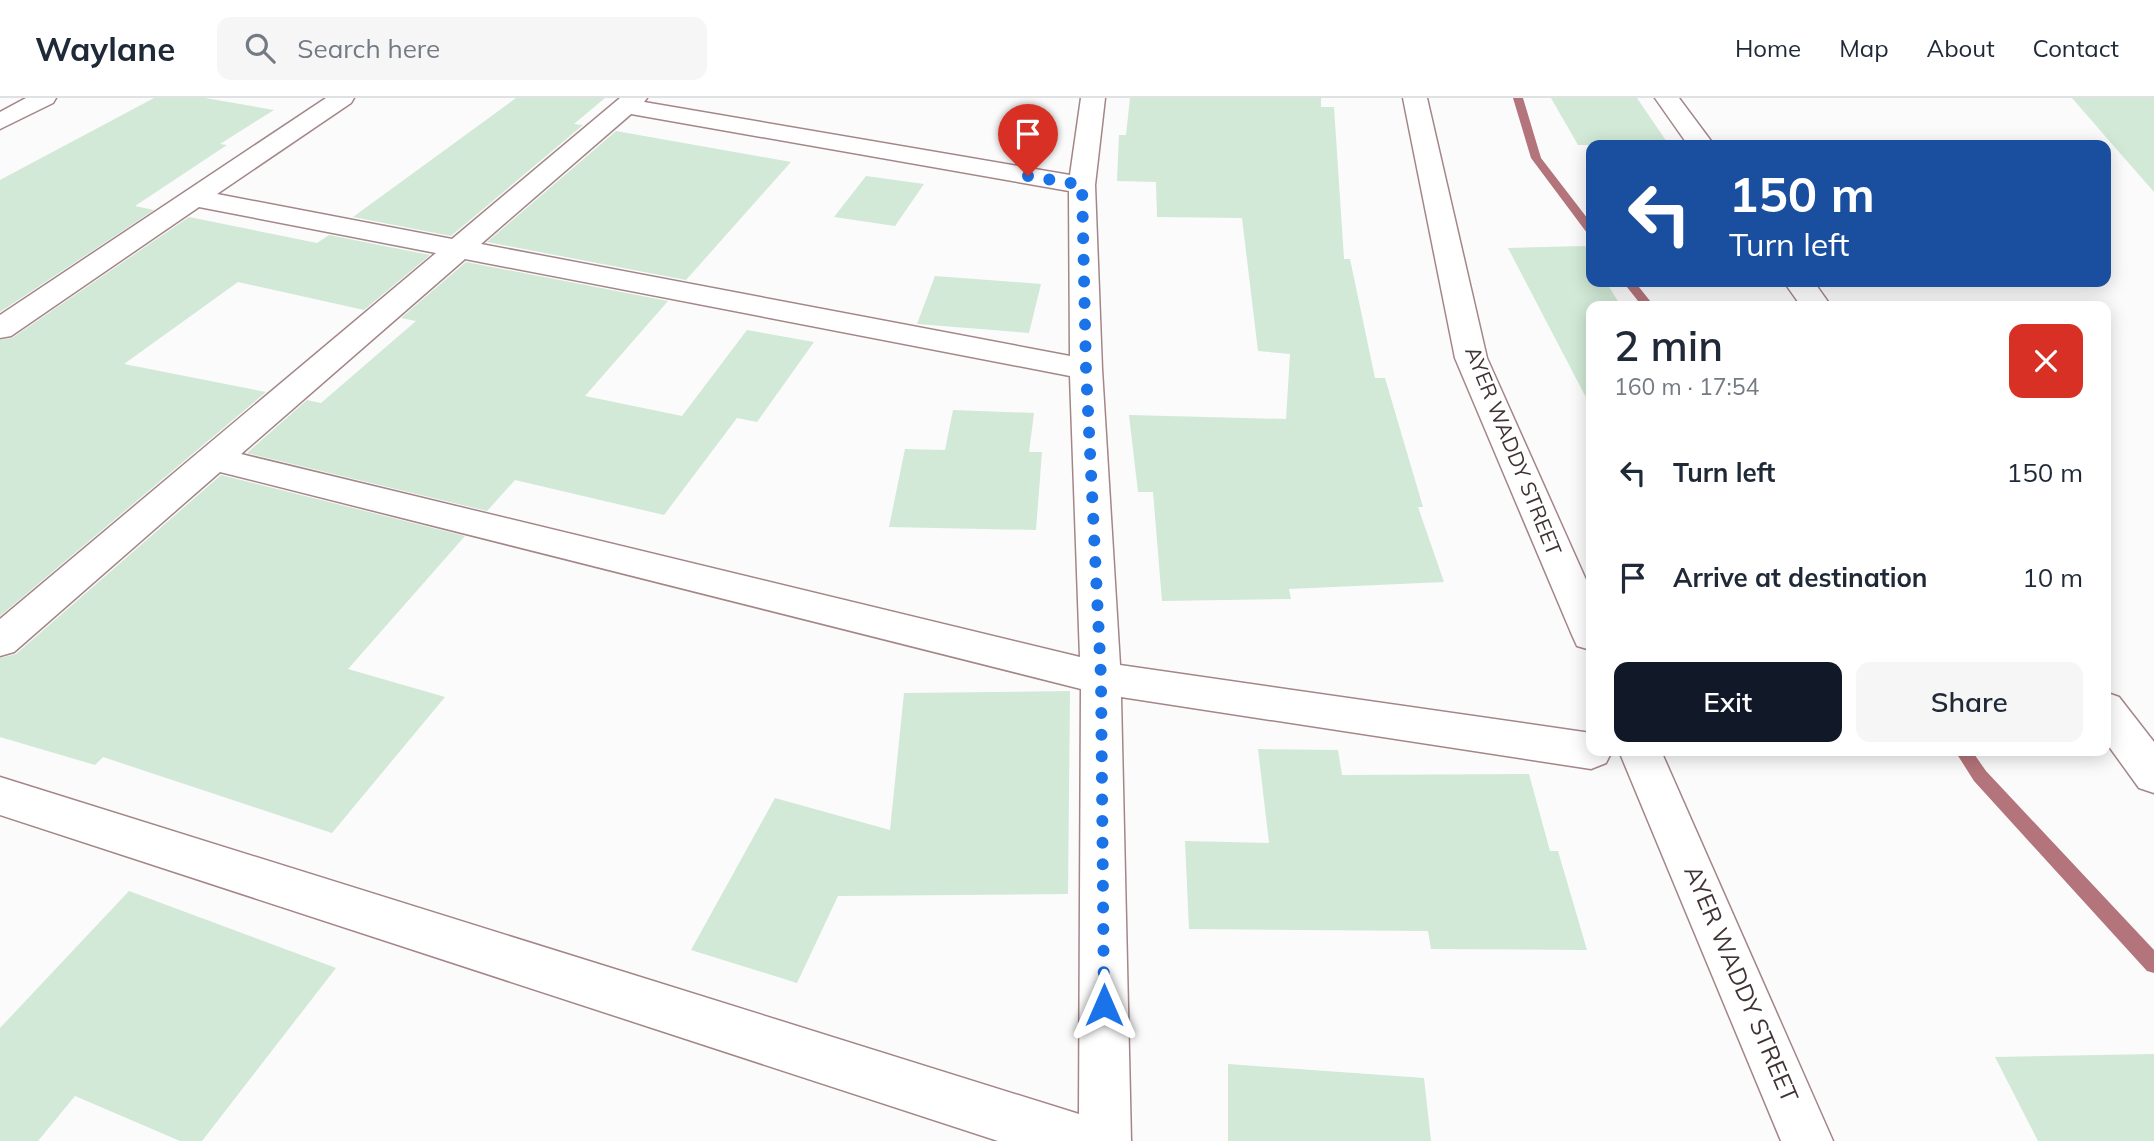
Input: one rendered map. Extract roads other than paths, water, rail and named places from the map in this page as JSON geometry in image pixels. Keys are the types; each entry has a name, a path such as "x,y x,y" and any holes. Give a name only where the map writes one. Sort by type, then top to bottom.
{"street":[{"path":"0,122 44,98"},
{"path":"0,329 342,98"},
{"path":"1093,98 1082,185 1086,369 1101,678 1105,1141"},
{"name":"AYER WADDY STREET","path":"1415,98 1471,358 1586,623"},
{"path":"1667,98 1697,140"},
{"path":"0,641 631,102 1082,185"},
{"path":"194,198 1086,369"},
{"path":"213,459 1101,678 1586,750"},
{"path":"2111,717 2153,773"},
{"name":"AYER WADDY STREET","path":"1642,756 1807,1141"},
{"path":"0,796 1079,1141"}],"waterway":[{"path":"1518,98 1536,158 1586,224"},
{"path":"1633,287 1644,301"},
{"path":"1966,756 1980,776 2154,964"}]}
